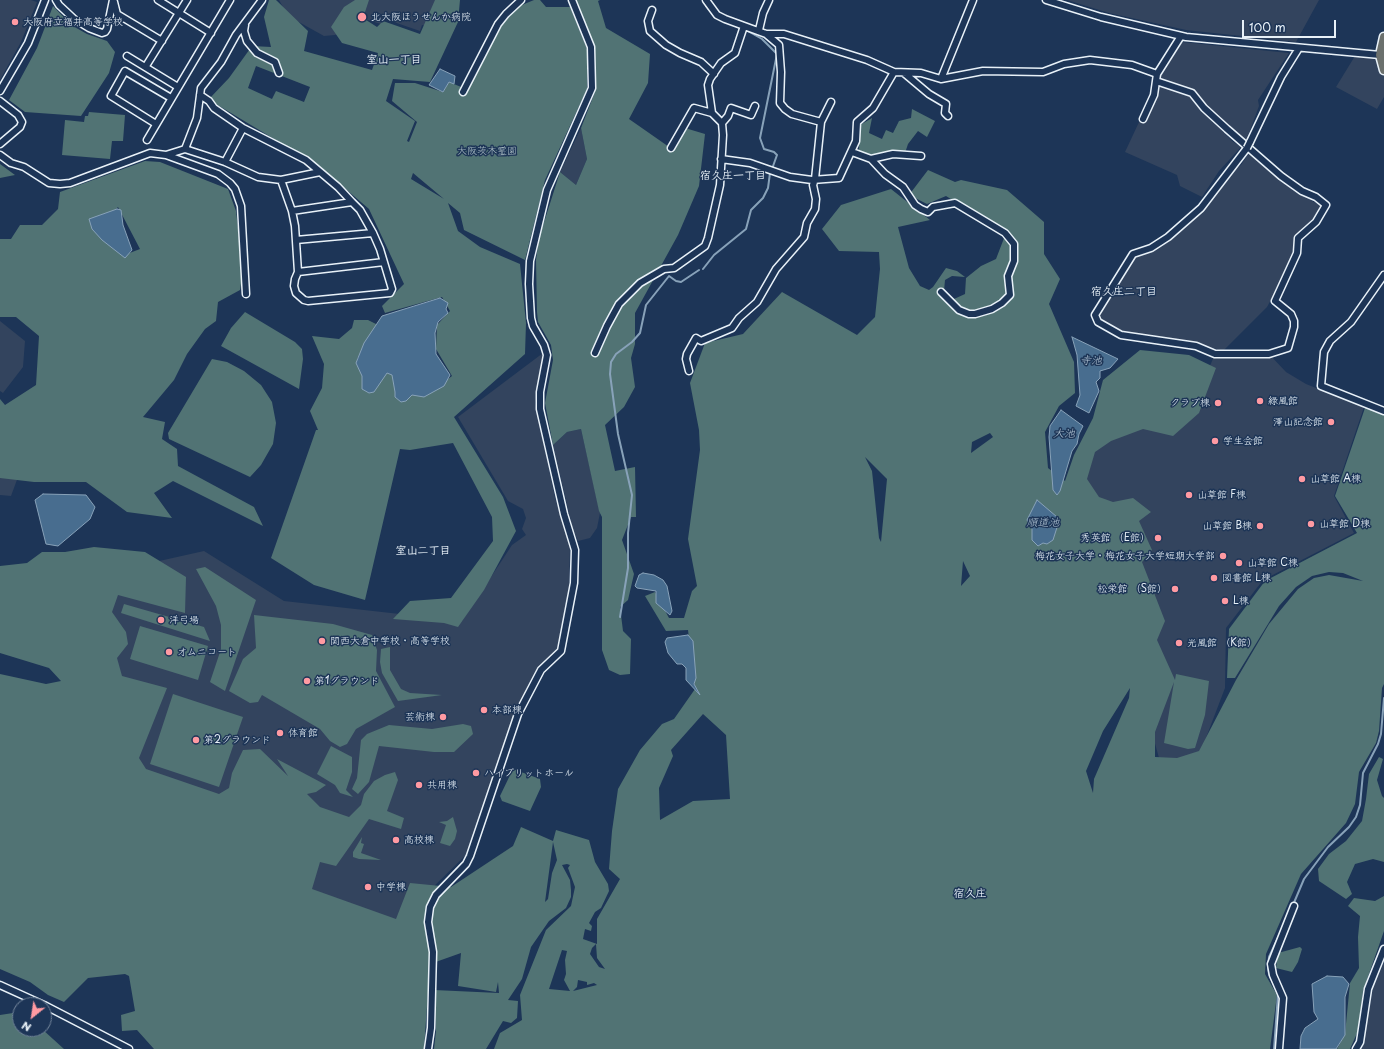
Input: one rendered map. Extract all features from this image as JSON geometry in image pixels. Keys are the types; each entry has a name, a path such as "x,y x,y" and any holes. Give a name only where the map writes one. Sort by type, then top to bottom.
{"main road":[{"path":"1384,36 1380,55 1384,70"}],"street":[{"path":"0,91 28,43 45,0"},
{"path":"56,0 59,5 74,19 89,28 102,33 107,29 114,0"},
{"path":"114,0 117,14 162,41"},
{"path":"158,0 210,33"},
{"path":"146,66 187,0"},
{"path":"147,140 230,0"},
{"path":"185,149 197,118 201,88 262,0"},
{"path":"463,92 498,24 506,14 522,0"},
{"path":"428,1049 431,1028 433,952 428,922 430,907 436,895 466,864 470,856 518,714 540,670 561,651 574,583 575,550 564,514 540,410 540,392 547,355 544,345 532,322 529,284 530,261 547,190 592,88 591,47 572,0"},
{"path":"706,0 717,15 744,26 759,30 778,45 781,72 780,103 785,110 792,114 821,122"},
{"path":"759,30 763,13 769,0"},
{"path":"941,79 973,0"},
{"path":"1047,0 1101,17 1181,36 1380,55"},
{"path":"652,10 648,21 650,31 671,48 701,62 714,74"},
{"path":"246,24 244,31 247,42 257,53 275,62 279,73"},
{"path":"712,113 708,85 721,63 735,53 744,26"},
{"path":"766,34 784,34 867,60 894,72 921,73 941,79 983,71 1043,72 1064,64 1090,60 1132,65 1157,74"},
{"path":"1143,119 1154,95 1157,74 1181,36"},
{"path":"1156,81 1192,93 1204,108 1227,130 1281,176 1302,191 1316,197 1326,205 1316,222 1298,238 1297,253 1275,301 1291,314 1294,321 1294,327 1288,348 1270,354 1215,354 1196,346 1121,335 1098,322 1096,315 1133,254 1151,248 1168,237 1201,208 1247,148 1250,142 1281,77 1299,48"},
{"path":"127,56 146,66 178,87"},
{"path":"156,124 111,96 125,71 171,98"},
{"path":"721,159 758,165 783,175 815,179 839,178 856,141 857,122 873,108 894,72"},
{"path":"903,72 929,94 946,104 945,114 948,116"},
{"path":"200,95 209,101 214,108 243,128 306,160 338,187 360,210 373,233 392,289 390,292 308,302 298,296 294,282 298,272 292,210 281,180"},
{"path":"0,101 18,115 22,122 20,128 0,144"},
{"path":"689,371 686,359 687,354 696,338 702,341 732,328 739,318 757,302 776,269 804,237 807,223 815,208 816,199 813,186 821,122 831,102"},
{"path":"722,122 728,116 731,108 751,115 755,106"},
{"path":"595,353 619,304 640,283 664,269 674,268 705,246 708,238 720,185 723,135 722,122 712,113 694,108 671,148"},
{"path":"225,162 243,128"},
{"path":"166,155 185,149 225,162 250,175 281,180 320,172"},
{"path":"0,156 24,167 49,183 60,184 70,183 145,154 157,152 218,174 235,189 241,206 243,219 246,294"},
{"path":"852,152 871,159 885,174 903,187 917,207 928,212 933,207 955,203 1005,233 1014,244 1014,261 1008,276 1010,295 1002,303 992,309 975,314 969,314 960,310 941,292"},
{"path":"871,159 893,154 921,156"},
{"path":"292,210 352,202"},
{"path":"296,240 373,233"},
{"path":"298,272 384,262"},
{"path":"1384,275 1351,322 1330,341 1324,352 1321,386 1384,411"},
{"path":"1279,1049 1283,998 1273,975 1271,964 1294,906"},
{"path":"1356,1049 1360,1042 1368,989 1384,950"},
{"path":"0,985 26,997"},
{"path":"52,1009 129,1049"}],"shaded area":[{"name":"大阪府立福井高等学校","path":"0,0 31,0 37,2 21,42 0,80"},
{"name":"北大阪ほうせんか病院","path":"279,0 440,0 430,27 422,25 420,31 385,19 381,24 368,20 335,35 324,36 288,16"},
{"path":"1067,0 1319,0 1296,42 1186,30 1109,13"},
{"path":"1182,42 1289,53 1258,100 1259,106 1246,141 1209,111 1197,96 1161,80 1160,77"},
{"path":"1355,56 1378,60 1384,76 1384,97 1377,109 1336,87"},
{"path":"1160,86 1189,95 1232,141 1241,147 1219,171 1202,197 1180,186 1177,175 1125,152 1140,120 1156,99"},
{"path":"581,128 587,159 576,185 560,172"},
{"path":"1249,153 1294,191 1323,207 1315,221 1296,235 1294,252 1287,270 1267,307 1223,351 1195,343 1125,332 1103,322 1100,317 1100,313 1131,260 1137,255 1158,249 1198,216 1226,177 1241,165"},
{"path":"0,321 25,341 23,367 3,393 0,391"},
{"name":"関西大倉中学校・高等学校","path":"543,353 542,373 535,402 555,498 570,547 569,587 557,650 539,667 515,712 468,853 387,932 291,894 88,757 101,574 204,551 284,601 462,621 512,545 526,535 522,529 526,518 523,509 508,501 458,417"},
{"name":"梅花女子大学・梅花女子大学短期大学部","path":"1215,354 1269,354 1286,372 1306,384 1364,407 1334,496 1354,533 1263,580 1226,628 1225,688 1196,764 1159,758 1084,487 1093,450 1138,408 1189,415"},
{"path":"581,429 600,513 597,528 590,538 578,541 573,530 553,445 567,432"},
{"path":"0,474 18,477 11,496 0,495"},
{"path":"1384,962 1384,1049 1360,1049 1363,1045 1373,988"}],"green space":[{"name":"大阪茨木霊園","path":"269,0 276,0 308,31 304,51 372,70 378,53 342,43 331,27 344,7 355,0 369,0 363,18 377,27 383,21 420,34 435,0 460,0 458,22 430,82 393,79 386,101 415,121 407,141 409,142 417,122 392,101 395,83 415,83 443,92 449,82 466,89 502,25 517,7 534,0 540,0 546,7 570,7 587,49 587,89 545,180 525,260 464,230 460,213 448,203 458,231 480,247 520,264 526,323 525,354 454,417 503,497 516,531 484,590 458,627 444,623 393,619 410,601 451,598 493,541 492,517 453,443 410,450 400,449 365,600 314,585 271,558 316,430 318,430 310,411 322,388 324,364 312,336 339,339 352,328 354,320 368,320 378,325 378,340 369,336 368,341 357,359 367,376 364,391 389,368 413,389 425,396 452,376 436,349 437,325 450,311 442,297 385,313 382,306 404,284 369,209 319,166 216,104 210,98 229,78 252,46 271,47 264,17","holes":["256,66 310,87 304,102 276,91 272,99 248,88","413,173 444,199 411,179"]},
{"path":"574,0 600,0 598,1 606,28 650,54 648,83 629,119 672,149 685,128 705,134 699,186 678,235 635,313 635,344 631,358 635,387 624,407 605,425 615,471 635,467 636,517 631,517 622,540 634,574 628,600 620,607 623,631 631,639 630,674 620,675 609,670 602,650 602,517 599,511 581,429 567,432 553,445 545,403 553,360 551,345 538,322 537,312 536,260 539,238 560,172 576,185 587,159 581,128 595,92 594,45"},
{"path":"53,6 71,25 87,34 107,41 115,52 109,73 81,116 25,112 9,100 37,48"},
{"path":"912,109 935,121 927,137 918,131 908,144 905,153 874,157 859,150 860,125 872,118 869,133 882,139 886,130 893,133 899,121 911,118"},
{"path":"89,112 125,115 123,141 112,141 110,159 62,155 65,120 84,122 85,116 88,116"},
{"path":"145,161 160,162 228,189 236,211 243,270 240,290 218,302 216,321 205,329 187,354 174,380 143,417 165,422 162,439 177,449 178,466 254,507 263,526 173,481 154,493 172,518 127,512 86,482 34,482 0,478 0,399 5,405 36,385 39,336 16,317 0,317 0,239 11,239 20,225 42,225 58,209 60,192","holes":["118,207 140,249 127,254 108,217"]},
{"path":"0,164 15,175 0,178"},
{"path":"928,170 955,182 961,180 1007,190 1044,222 1044,254 1060,279 1049,304 1074,362 1075,393 1059,406 1045,432 1048,468 1065,481 1074,455 1093,418 1103,380 1140,350 1189,355 1216,368 1199,413 1173,436 1143,429 1111,441 1095,452 1087,479 1099,497 1113,502 1133,498 1151,512 1139,521 1152,550 1142,562 1165,621 1157,640 1175,680 1176,674 1209,681 1205,715 1195,748 1188,749 1164,743 1174,682 1155,732 1155,757 1177,758 1199,751 1236,680 1269,624 1298,589 1314,578 1329,575 1363,581 1343,573 1329,572 1312,576 1296,587 1279,606 1235,678 1227,678 1229,629 1265,581 1357,533 1335,496 1365,408 1384,414 1384,684 1382,688 1379,731 1376,743 1359,772 1355,804 1346,823 1301,874 1266,954 1265,974 1277,995 1270,1049 494,1049 500,1033 522,1020 520,995 546,930 571,906 575,887 568,868 570,865 567,864 562,865 570,880 571,897 566,908 549,921 531,947 522,979 508,1000 518,1001 517,1018 511,1023 503,1021 486,1049 434,1049 436,1031 434,990 499,993 498,982 496,992 458,986 461,953 430,964 424,1049 154,1049 137,1030 122,1031 121,1015 135,1011 129,976 125,974 88,978 64,1002 48,995 30,982 0,969 0,674 46,684 61,681 49,668 0,653 0,566 27,563 42,552 65,552 94,547 145,552 186,577 185,613 118,595 112,612 126,632 128,644 117,658 122,676 167,688 139,758 146,769 219,794 229,788 232,773 243,750 260,749 288,776 277,759 326,785 316,792 307,794 320,807 349,817 361,805 364,794 374,781 395,772 398,780 387,811 404,818 401,829 369,819 336,866 320,862 312,889 396,919 410,883 451,887 513,846 521,827 553,841 556,830 589,840 595,862 608,884 609,891 601,908 595,912 589,923 592,926 591,931 585,929 583,939 597,944 597,919 620,879 609,869 612,831 618,789 640,750 662,724 674,719 695,689 688,630 666,631 645,596 655,592 669,618 684,618 692,591 697,586 688,539 700,450 699,430 690,383 705,343 743,334 782,292 857,335 875,317 880,269 879,252 839,251 822,229 841,205 891,189 930,220 898,227 909,268 920,286 929,290 933,287 946,268 957,271 965,277 952,276 945,280 944,291 954,299 965,294 966,278 981,266 996,259 1006,233 946,196 927,204 909,195","holes":["990,433 993,437 971,453 972,442","865,457 887,479 881,542 879,538 872,471","963,561 970,576 961,586","1130,688 1129,698 1094,779 1093,793 1086,771 1103,731","703,714 726,735 730,799 693,801 660,820 659,788 673,756 671,750","553,842 557,860 552,873 548,899 545,902","596,944 597,958 605,969 599,967 590,954 592,948","562,950 567,951 565,960 566,974 564,980 570,991 549,989","578,980 587,982 587,985 594,983 597,985 573,991 577,987"]},
{"path":"245,312 295,342 302,349 303,359 299,389 221,346 231,328"},
{"path":"212,359 227,362 244,371 261,385 272,402 276,423 273,444 261,465 250,477 169,439 168,433"},
{"path":"205,567 256,600 225,691 210,682 221,649 221,625 216,606 196,569"},
{"name":"洋弓場","path":"124,604 204,627 210,641 121,613"},
{"name":"第1グラウンド","path":"254,615 333,624 372,635 377,650 376,671 395,707 356,729 347,744 340,747 330,741 320,729 262,695 258,702 250,703 229,691 243,659 256,648"},
{"name":"オムニコート","path":"140,626 208,646 198,680 130,659"},
{"path":"390,647 390,670 401,689 410,693 442,695 398,701 382,673 380,662 381,649"},
{"name":"第2グラウンド","path":"173,694 243,717 219,787 150,764"},
{"path":"463,724 471,726 473,734 454,752 434,752 379,746 369,782 358,794 352,789 357,778 361,740 367,734 389,725 432,729"},
{"path":"331,746 352,757 352,772 346,790 353,797 340,793 335,785 317,774"},
{"path":"1379,757 1383,759 1377,780 1384,798 1384,862 1373,859 1355,864 1347,882 1352,894 1346,899 1319,881 1318,869 1329,854 1346,841 1362,821 1369,774"},
{"path":"513,769 540,779 541,787 530,811 502,801 500,796"},
{"path":"453,817 457,831 455,839 450,846 440,843 446,825 439,822 447,821"},
{"path":"362,837 361,843 364,844 361,853 381,860 359,859 353,857 353,852"},
{"path":"1384,896 1384,931 1363,991 1358,1031 1350,1049 1337,1049 1345,1034 1350,983 1359,968 1358,937 1360,916 1348,906 1354,898 1375,901"},
{"path":"1300,947 1302,949 1298,962 1292,972 1276,968 1278,953"},
{"path":"12,1013 12,1037 51,1037 64,1049 0,1049 0,1015"}],"water":[{"path":"440,69 455,76 454,84 449,82 443,92 429,85"},
{"path":"117,209 121,210 123,225 132,250 125,258 102,240 92,229 89,219"},
{"path":"440,298 448,303 446,309 448,313 438,322 435,333 436,354 450,375 444,386 424,397 412,395 406,401 401,402 395,397 392,375 387,373 374,392 369,393 362,389 362,376 356,363 364,343 382,316"},
{"name":"寺池","path":"1072,337 1118,359 1110,368 1100,371 1100,378 1096,382 1099,391 1089,413 1076,406 1080,395 1077,355"},
{"name":"大池","path":"1061,410 1083,426 1079,434 1077,444 1072,451 1060,491 1057,495 1053,490 1049,437 1050,426"},
{"path":"43,494 86,495 95,507 90,519 58,546 46,544 35,500"},
{"name":"順道池","path":"1037,500 1057,517 1059,521 1053,540 1047,544 1043,543 1038,546 1032,540 1032,529 1027,520"},
{"path":"643,573 654,575 663,580 667,586 672,611 670,615 656,603 656,591 637,588 635,586 639,575"},
{"path":"688,635 693,641 696,678 694,684 700,695 686,680 686,668 682,664 677,664 668,653 665,642 667,638"},
{"path":"1327,976 1343,977 1349,984 1345,997 1345,1035 1336,1049 1300,1049 1301,1036 1305,1028 1318,1019 1314,1012 1312,984"}],"waterway":[{"path":"706,6 717,18 741,28"},
{"path":"746,30 762,39 777,54 760,138 764,149 774,152 777,155 772,169"},
{"path":"703,269 714,255 746,229 751,210 763,198 768,188 770,173"},
{"path":"620,617 628,568 628,533 632,495 618,434 610,374 611,362 616,354 632,342 640,333 646,305 669,276 676,281 681,282 699,270"},
{"path":"1293,905 1304,879 1328,847 1349,827 1356,817 1360,805 1363,773 1378,744 1381,734 1384,698"},
{"path":"1274,1049 1278,994 1269,974 1268,968 1269,957 1283,927"}],"place":[{"name":"北大阪ほうせんか病院","path":"362,17"},
{"name":"大阪府立福井高等学校","path":"15,22"},
{"name":"緑風館","path":"1260,401"},
{"name":"クラブ棟","path":"1218,403"},
{"name":"澤山記念館","path":"1331,422"},
{"name":"学生会館","path":"1215,441"},
{"name":"山草館 A棟","path":"1302,479"},
{"name":"山草館 F棟","path":"1189,495"},
{"name":"山草館 D棟","path":"1311,524"},
{"name":"山草館 B棟","path":"1260,526"},
{"name":"秀英館 （E館）","path":"1158,538"},
{"name":"梅花女子大学・梅花女子大学短期大学部","path":"1223,556"},
{"name":"山草館 C棟","path":"1239,563"},
{"name":"図書館 L棟","path":"1214,578"},
{"name":"松栄館 （S館）","path":"1175,589"},
{"name":"L棟","path":"1225,601"},
{"name":"洋弓場","path":"161,620"},
{"name":"関西大倉中学校・高等学校","path":"322,641"},
{"name":"光風館 （K館）","path":"1179,643"},
{"name":"オムニコート","path":"169,652"},
{"name":"第1グラウンド","path":"307,681"},
{"name":"本部棟","path":"484,710"},
{"name":"芸術棟","path":"443,717"},
{"name":"体育館","path":"280,733"},
{"name":"第2グラウンド","path":"196,740"},
{"name":"ハイブリットホール","path":"476,773"},
{"name":"共用棟","path":"419,785"},
{"name":"高校棟","path":"396,840"},
{"name":"中学棟","path":"368,887"}],"district":[{"name":"室山一丁目","path":"394,60"},
{"name":"宿久庄一丁目","path":"733,176"},
{"name":"宿久庄二丁目","path":"1124,292"},
{"name":"室山二丁目","path":"423,551"},
{"name":"宿久庄","path":"970,894"}]}
